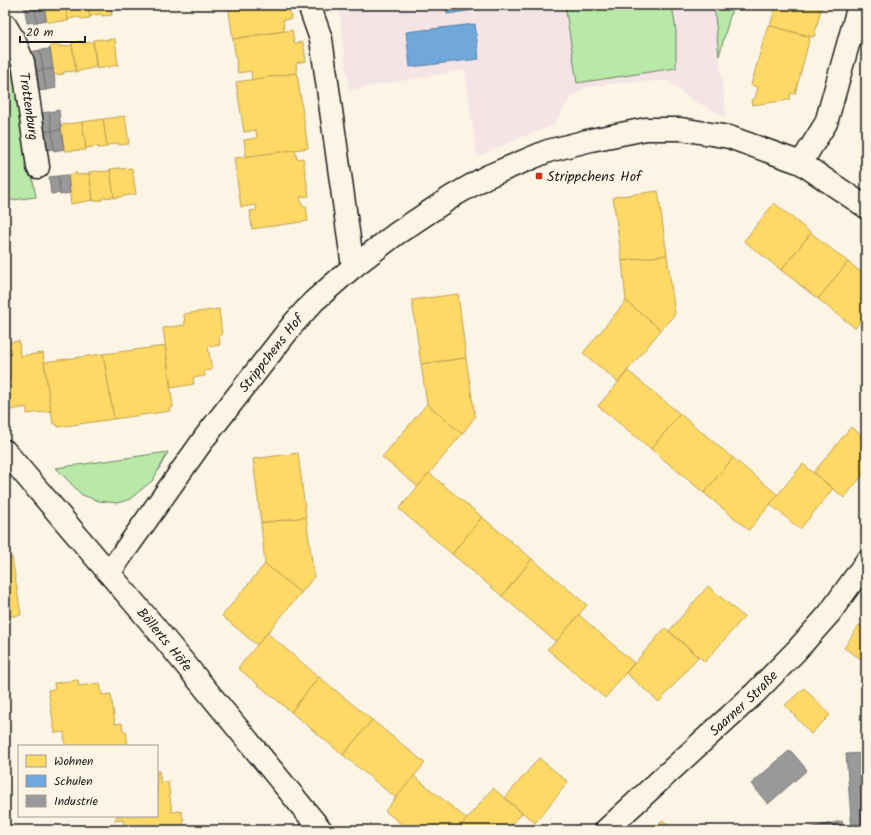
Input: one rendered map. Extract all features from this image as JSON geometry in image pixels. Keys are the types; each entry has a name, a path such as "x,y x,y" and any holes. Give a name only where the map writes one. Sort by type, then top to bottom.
{"street":[{"path":"309,5 321,39 353,267"},
{"path":"801,163 826,123 859,5"},
{"name":"Trottenburg","path":"5,25 24,62 38,167"},
{"name":"Strippchens Hof","path":"109,573 188,461 294,323 314,301 353,267 396,234 453,196 486,177 548,151 591,140 646,129 681,129 729,137 801,163 866,207"},
{"name":"Böllerts Höfe","path":"5,451 109,573 321,830"},
{"name":"Saarner Straße","path":"606,830 755,693 829,614 866,562"}],"shaded area":[{"path":"337,5 714,5 726,117 690,99 669,81 627,82 588,87 571,97 553,126 524,136 477,157 465,70 349,90 340,15"}],"green space":[{"path":"565,5 672,5 676,31 676,68 577,83"},
{"path":"714,5 733,5 719,56"},
{"path":"5,36 36,197 5,201"},
{"path":"168,452 153,480 130,499 118,503 99,501 82,495 56,468"}],"building: Wohnen":[{"path":"44,5 66,5 68,21 47,22"},
{"path":"66,5 88,5 90,18 81,19 80,17 69,19 68,21"},
{"path":"88,5 110,5 112,15 102,16 101,14 90,16 90,18"},
{"path":"228,5 289,5 291,19 283,20 284,31 233,39"},
{"path":"776,5 822,5 814,37 770,26"},
{"path":"768,25 810,37 795,94 791,93 789,100 752,105 751,100 755,99 758,87 751,85"},
{"path":"292,30 294,43 303,42 306,61 296,63 297,73 252,80 251,71 238,73 233,39"},
{"path":"115,39 118,65 97,69 93,40"},
{"path":"81,41 81,43 93,42 96,67 76,72 72,43"},
{"path":"60,45 60,47 72,45 76,72 63,72 64,74 54,75 50,46"},
{"path":"297,73 308,148 246,157 244,140 257,138 256,130 244,132 236,82"},
{"path":"125,116 129,144 119,145 119,143 108,145 107,147 103,119"},
{"path":"103,119 107,147 98,148 98,146 86,149 82,122"},
{"path":"82,122 86,150 64,151 61,125"},
{"path":"295,150 297,159 303,158 309,196 300,197 302,206 306,206 308,221 252,229 250,211 257,210 256,205 241,207 234,158"},
{"path":"132,168 136,194 114,198 110,169"},
{"path":"110,169 114,197 102,198 102,200 93,201 89,172 110,171"},
{"path":"89,172 93,200 71,204 68,175 77,173 77,175 89,174"},
{"path":"658,191 667,255 622,261 613,197"},
{"path":"774,203 811,233 781,270 744,241"},
{"path":"811,233 848,262 818,299 781,270"},
{"path":"667,255 675,314 661,330 626,301 622,261"},
{"path":"848,262 866,276 866,314 855,328 818,299"},
{"path":"458,294 466,358 421,364 412,300"},
{"path":"626,301 661,330 618,382 583,353"},
{"path":"219,309 222,335 219,336 220,345 208,347 212,370 204,371 205,376 193,378 194,384 171,388 163,328 185,325 184,314"},
{"path":"19,341 20,356 43,353 51,411 27,414 27,407 10,410 9,399 6,400 5,392 5,343"},
{"path":"165,346 173,407 169,408 170,411 114,419 103,354"},
{"path":"103,354 114,419 58,427 57,424 53,424 44,362"},
{"path":"466,358 475,417 462,434 427,404 421,364"},
{"path":"628,371 680,414 651,449 598,406"},
{"path":"427,404 462,434 418,487 382,457"},
{"path":"680,414 733,458 704,493 651,449"},
{"path":"851,427 866,439 866,471 844,498 814,472"},
{"path":"298,453 306,517 261,523 253,459"},
{"path":"733,458 778,495 749,530 704,493"},
{"path":"803,464 833,489 800,529 770,504"},
{"path":"429,473 482,517 452,554 399,509"},
{"path":"306,517 314,577 301,593 265,564 261,523"},
{"path":"482,517 532,559 502,596 452,554"},
{"path":"12,557 21,615 5,617 5,558"},
{"path":"532,559 587,605 556,642 502,596"},
{"path":"265,564 301,593 257,645 222,616"},
{"path":"708,586 744,617 705,662 669,631"},
{"path":"579,615 634,663 605,698 547,649 556,642"},
{"path":"859,625 866,629 866,662 844,648"},
{"path":"665,628 698,657 659,702 626,673"},
{"path":"267,633 319,677 291,712 238,668"},
{"path":"319,677 372,720 343,755 291,712"},
{"path":"78,680 79,686 100,683 102,695 111,694 115,724 122,723 123,731 126,731 128,745 65,745 64,732 55,733 48,690 55,689 54,683"},
{"path":"804,688 830,715 811,734 785,705"},
{"path":"372,720 425,763 396,798 343,755"},
{"path":"539,758 568,782 535,823 505,798"},
{"path":"159,771 161,783 170,781 168,782 172,812 181,811 183,819 185,820 183,820 184,830 125,830 123,820 114,821 116,820 116,817 158,817"},
{"path":"414,776 467,819 458,830 409,830 385,811"},
{"path":"493,788 522,813 508,830 461,830 459,828"},
{"path":"663,820 672,830 652,830"}],"building: Schulen":[{"path":"445,5 480,5 481,9 447,14"},
{"path":"475,24 479,59 410,67 406,32"}],"building: Industrie":[{"path":"24,5 34,5 37,22 27,23"},
{"path":"34,5 44,5 46,20 37,22"},
{"path":"50,49 53,69 43,70 40,50"},
{"path":"40,50 43,70 33,72 30,52"},
{"path":"53,69 56,88 46,90 43,70"},
{"path":"43,70 46,90 36,91 33,72"},
{"path":"59,110 61,130 52,131 49,112"},
{"path":"49,112 52,131 42,132 40,113"},
{"path":"61,130 64,149 54,151 52,131"},
{"path":"52,131 54,149 45,150 42,132"},
{"path":"68,175 70,193 60,195 58,176"},
{"path":"58,176 60,193 51,194 49,177"},
{"path":"790,750 807,770 768,804 751,784"},
{"path":"866,753 866,830 852,830 846,754"},
{"path":"842,821 844,830 800,830"}],"place":[{"name":"Strippchens Hof","path":"539,176"}]}
